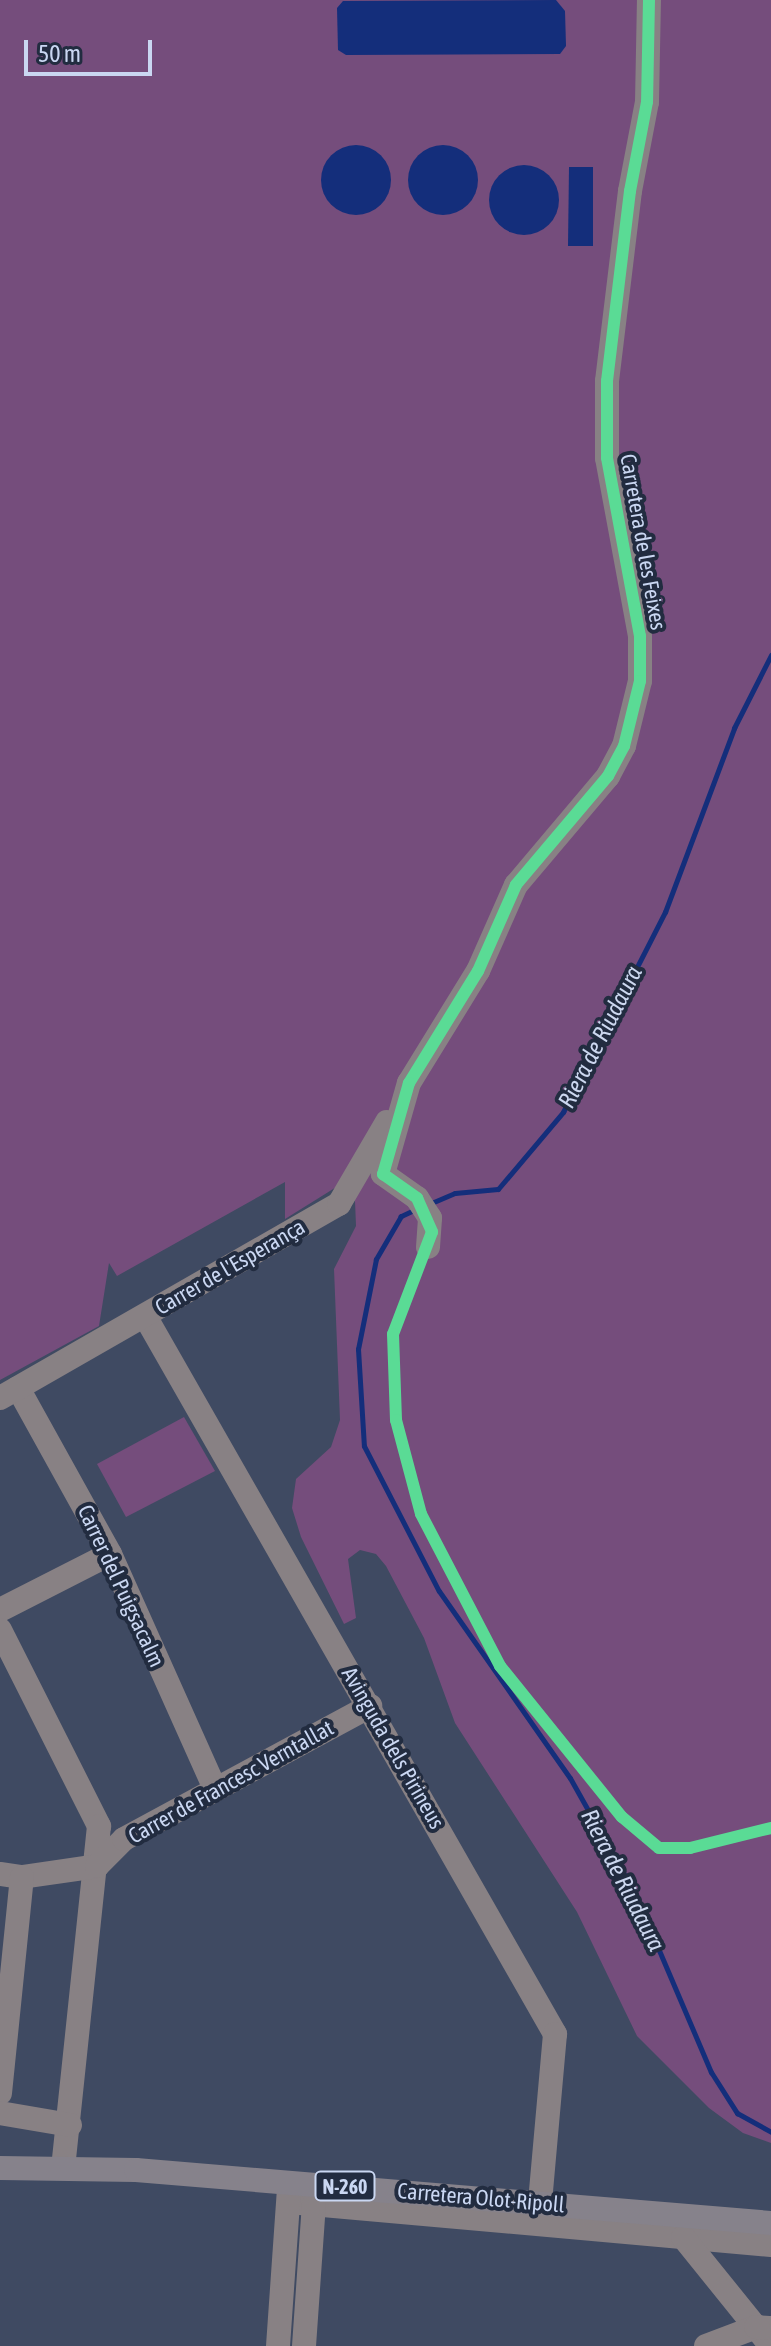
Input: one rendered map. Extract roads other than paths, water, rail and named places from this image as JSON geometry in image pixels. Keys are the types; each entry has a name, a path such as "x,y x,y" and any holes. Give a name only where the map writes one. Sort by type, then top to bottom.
{"main road":[{"name":"Carretera Olot-Ripoll","path":"0,2168 63,2168 289,2192 540,2203 771,2223"}],"street":[{"name":"Carretera de les Feixes","path":"428,1247 423,1208 383,1174 409,1083 478,971 516,885 608,776 624,746 640,681 640,636 607,458 607,381 630,191 647,102 649,0"},
{"name":"Carrer de l'Esperança","path":"9,1393 339,1204 409,1083"},
{"name":"Avinguda dels Pirineus","path":"145,1316 555,2034 540,2203"},
{"name":"Carrer del Puigsacalm","path":"9,1393 110,1554 215,1789"},
{"path":"0,1610 110,1554"},
{"name":"Carrer de Francesc Verntallat","path":"0,1630 99,1826 70,2125 63,2168"},
{"name":"Carrer de Francesc Verntallat","path":"97,1866 124,1839 370,1706"},
{"path":"0,2093 11,1875 97,1866"},
{"path":"0,2113 70,2125"},
{"path":"278,2346 289,2192 314,2204 771,2245"},
{"path":"304,2346 314,2204"},
{"path":"683,2237 766,2334 706,2346"}],"water":[{"path":"556,0 565,11 566,46 560,54 346,55 338,50 337,8 343,1"},
{"path":"356,145 381,155 391,180 381,205 356,215 331,205 321,180 331,155"},
{"path":"443,145 468,155 478,180 468,205 443,215 418,205 408,180 418,155"},
{"path":"524,165 549,175 559,200 549,225 524,235 499,225 489,200 499,175"},
{"path":"569,167 593,167 593,246 568,246"}],"waterway":[{"name":"Riera de Riudaura","path":"429,1204 455,1193 498,1189 563,1112 665,912 734,728 771,655"},
{"name":"Riera de Riudaura","path":"416,1209 401,1216 376,1259 358,1349 364,1446 439,1591 570,1778 635,1894 711,2072 737,2113 771,2132"}]}
